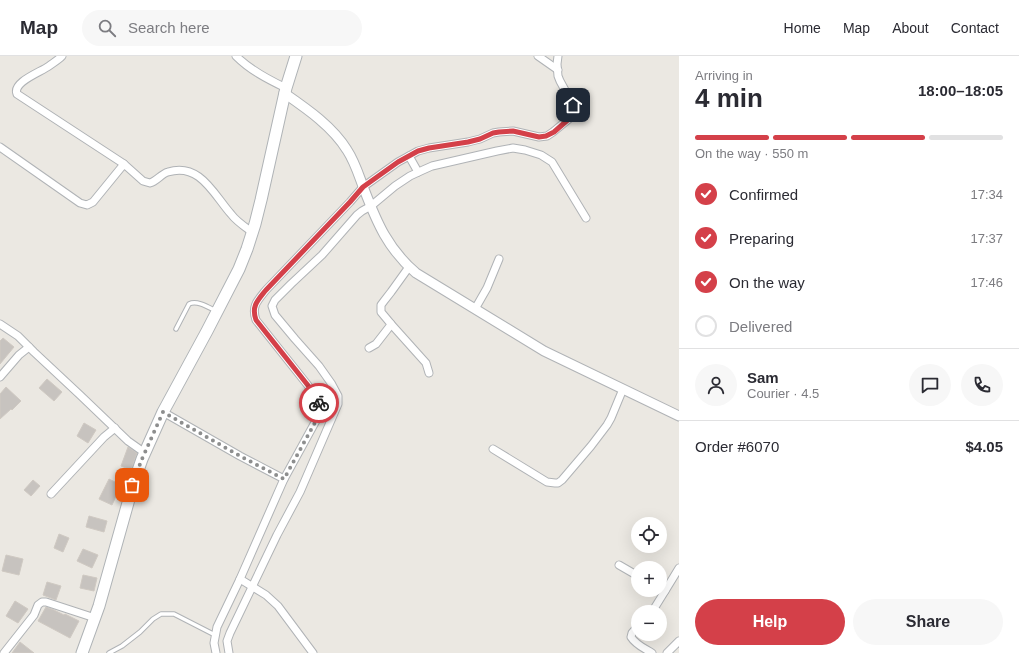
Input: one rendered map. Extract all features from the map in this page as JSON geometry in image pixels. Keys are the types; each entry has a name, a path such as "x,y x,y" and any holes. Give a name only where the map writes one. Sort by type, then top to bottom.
{"main road":[{"path":"85,651 108,577 136,473 144,452 163,412 217,312 238,269 252,232 261,200 285,90 296,56"}],"street":[{"path":"62,56 49,66 23,81 16,89 17,94 124,164 147,183 154,182 158,177 167,172 185,171 195,175 204,181 231,215 252,232"},
{"path":"236,56 254,71 285,90 337,136 348,150 353,160 370,204 385,236 392,248 416,273 544,351 679,416"},
{"path":"538,56 558,70"},
{"path":"216,653 214,643 217,627 241,580 284,479 318,417 320,409 314,393 256,320 254,308 257,302 266,290 364,188 398,162 410,158 418,151 468,142 480,139 493,133 513,131 539,137 549,135 570,118 573,105 560,81 558,56"},
{"path":"0,147 84,204 90,204 93,202 124,164"},
{"path":"229,653 227,641 228,637 251,586 300,492 338,404 338,396 331,383 275,315 273,303 322,255 357,215 417,171 432,166 513,148 541,155 552,162 586,218"},
{"path":"410,158 417,171"},
{"path":"475,309 487,288 499,259"},
{"path":"409,266 381,305 381,312 424,360 427,364 429,373"},
{"path":"0,324 18,336 128,441 144,452"},
{"path":"369,348 376,344 391,324"},
{"path":"0,377 19,355 29,347"},
{"path":"493,449 547,482 558,483 607,425 623,389"},
{"path":"163,412 284,479"},
{"path":"51,494 104,437 115,428"},
{"path":"619,565 631,572"},
{"path":"667,584 679,568"},
{"path":"241,580 266,595 278,606 313,653"},
{"path":"4,653 34,615 38,605 42,602 95,618"},
{"path":"635,641 652,653"},
{"path":"667,653 679,641"}],"lane":[{"path":"176,329 189,304 197,303 217,312"},
{"path":"110,653 122,646 140,632 153,619 161,614 174,614 215,635"}],"building":[{"path":"3,338 14,347 0,364 0,341"},
{"path":"47,379 62,392 54,401 39,388"},
{"path":"6,387 21,401 0,419 0,394"},
{"path":"84,423 96,430 88,443 77,436"},
{"path":"128,447 137,453 131,470 121,466"},
{"path":"109,479 121,485 112,505 99,499"},
{"path":"33,480 40,486 31,496 24,490"},
{"path":"89,516 107,521 104,532 86,527"},
{"path":"59,534 69,538 63,552 54,548"},
{"path":"83,549 98,555 92,568 77,561"},
{"path":"6,555 23,559 19,575 2,571"},
{"path":"83,575 97,578 94,591 80,588"},
{"path":"47,582 61,586 56,600 43,595"},
{"path":"15,601 28,609 18,623 6,616"},
{"path":"46,607 79,621 70,638 38,621"},
{"path":"20,642 34,653 12,653"}],"way so far":[{"path":"132,485 163,412 284,479 318,417 320,409 319,403"}],"route":[{"path":"319,403 314,393 256,320 254,308 266,290 363,187 398,162 418,151 468,142 486,137 493,133 513,131 539,137 546,136 554,132 570,118 573,105"}]}
